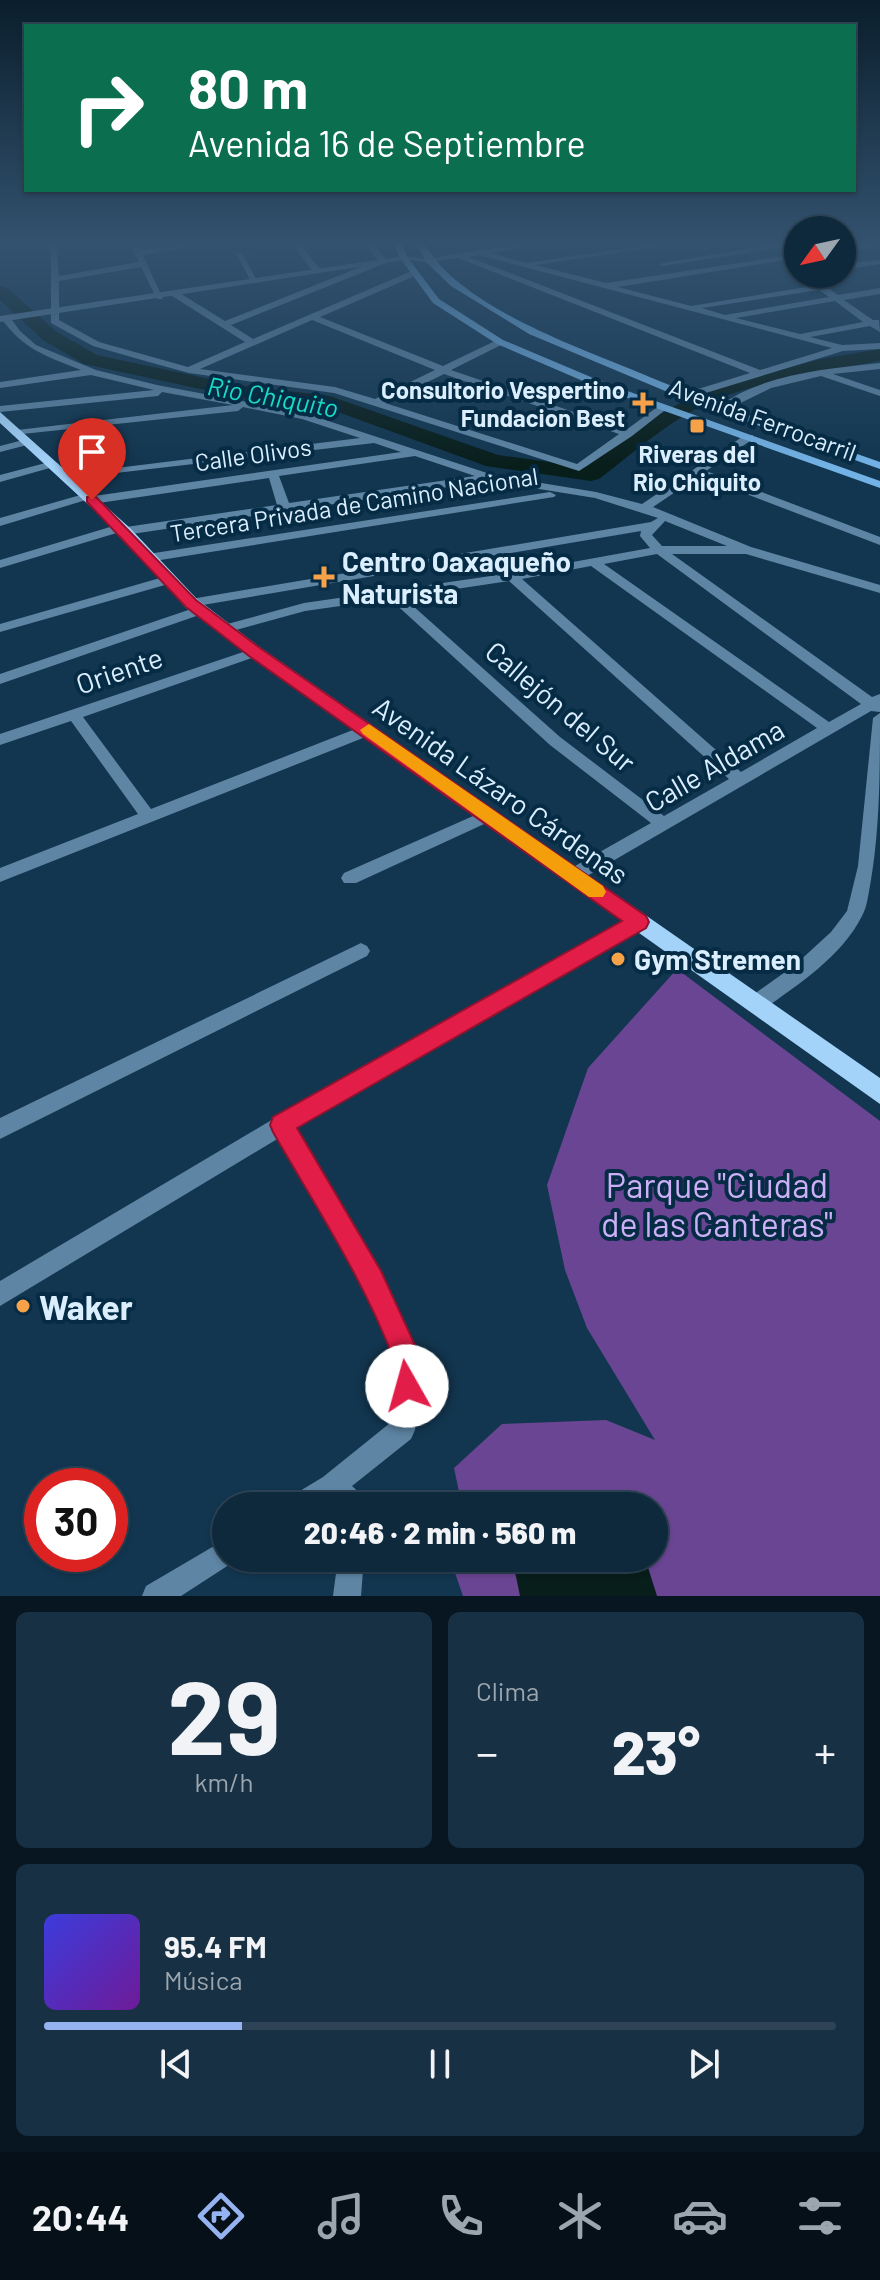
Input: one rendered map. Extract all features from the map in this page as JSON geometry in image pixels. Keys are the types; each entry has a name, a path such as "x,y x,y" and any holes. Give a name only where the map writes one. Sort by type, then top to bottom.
{"main road":[{"name":"Avenida Ferrocarril","path":"462,317 500,342 690,417 880,485"},
{"name":"Avenida Ferrocarril","path":"508,317 532,332 689,397 880,466"},
{"name":"Avenida Lázaro Cárdenas","path":"0,416 123,530 167,580 196,607 255,652 880,1092"},
{"path":"828,466 842,452"}],"street":[{"path":"55,317 54,321 96,344 189,370 335,390 579,468 667,408"},
{"path":"212,317 251,342"},
{"path":"224,325 243,317"},
{"path":"189,370 307,317"},
{"path":"314,317 443,370 628,434"},
{"path":"617,317 759,373"},
{"path":"722,317 842,348"},
{"path":"8,318 17,333 33,347 93,372 304,416 421,452 491,478 596,495 644,508 747,550 880,589"},
{"path":"799,337 877,324"},
{"path":"378,402 500,342"},
{"path":"689,397 842,348 880,346"},
{"path":"716,407 767,386 819,373 880,366"},
{"path":"0,385 93,372"},
{"path":"819,373 880,393"},
{"path":"0,409 174,391"},
{"path":"0,449 22,437 256,406"},
{"path":"644,508 749,437"},
{"path":"0,479 61,470 379,439"},
{"name":"Calle Olivos","path":"0,522 90,498 421,452"},
{"path":"699,472 880,541"},
{"path":"273,474 284,507"},
{"path":"0,564 123,530 491,478"},
{"name":"Tercera Privada de Camino Nacional","path":"148,558 566,492"},
{"path":"665,517 653,525 646,536 659,550 878,708 873,867 855,913 837,937 802,971 757,1003"},
{"path":"0,679 196,607 653,525"},
{"path":"615,530 631,553"},
{"path":"225,629 304,607 512,577 594,563 631,553 747,550"},
{"path":"594,563 829,729"},
{"path":"512,577 739,779"},
{"path":"0,628 167,580"},
{"name":"Callejón del Sur","path":"391,593 555,741 663,824"},
{"name":"Oriente","path":"0,740 255,652"},
{"name":"Calle Aldama","path":"574,875 829,729 878,708"},
{"path":"73,713 149,818"},
{"path":"0,875 368,730"},
{"path":"350,878 489,815"},
{"path":"0,1294 282,1125 639,922"},
{"path":"0,1129 361,951"},
{"path":"282,1125 372,1280 409,1364 402,1430 322,1492"},
{"path":"332,1486 339,1492"},
{"path":"156,1596 212,1561"},
{"path":"347,1596 350,1572"}],"green space":[{"name":"Parque \"Ciudad de las Canteras\"","path":"677,969 880,1121 880,1596 463,1596 455,1572 668,1572 668,1492 459,1492 454,1468 502,1424 606,1420 655,1440 587,1328 565,1270 547,1185 588,1068"}],"shaded area":[{"path":"515,1572 649,1572 657,1596 520,1596"}],"waterway":[{"name":"Rio Chiquito","path":"29,317 50,336 91,360 238,391 330,402 494,461 591,474 662,421 686,408"},
{"name":"Rio Chiquito","path":"693,404 709,395 821,365 880,355"}],"slow traffic":[{"path":"369,730 596,892"}],"place":[{"name":"Consultorio Vespertino Fundacion Best","path":"643,403"},
{"name":"Riveras del Rio Chiquito","path":"697,426"},
{"name":"Centro Oaxaqueño Naturista","path":"324,577"},
{"name":"Gym Stremen","path":"618,959"},
{"name":"Waker","path":"23,1306"}],"route":[{"path":"92,500 191,603 255,652 639,922 282,1125 372,1280 409,1364 407,1386"}]}
